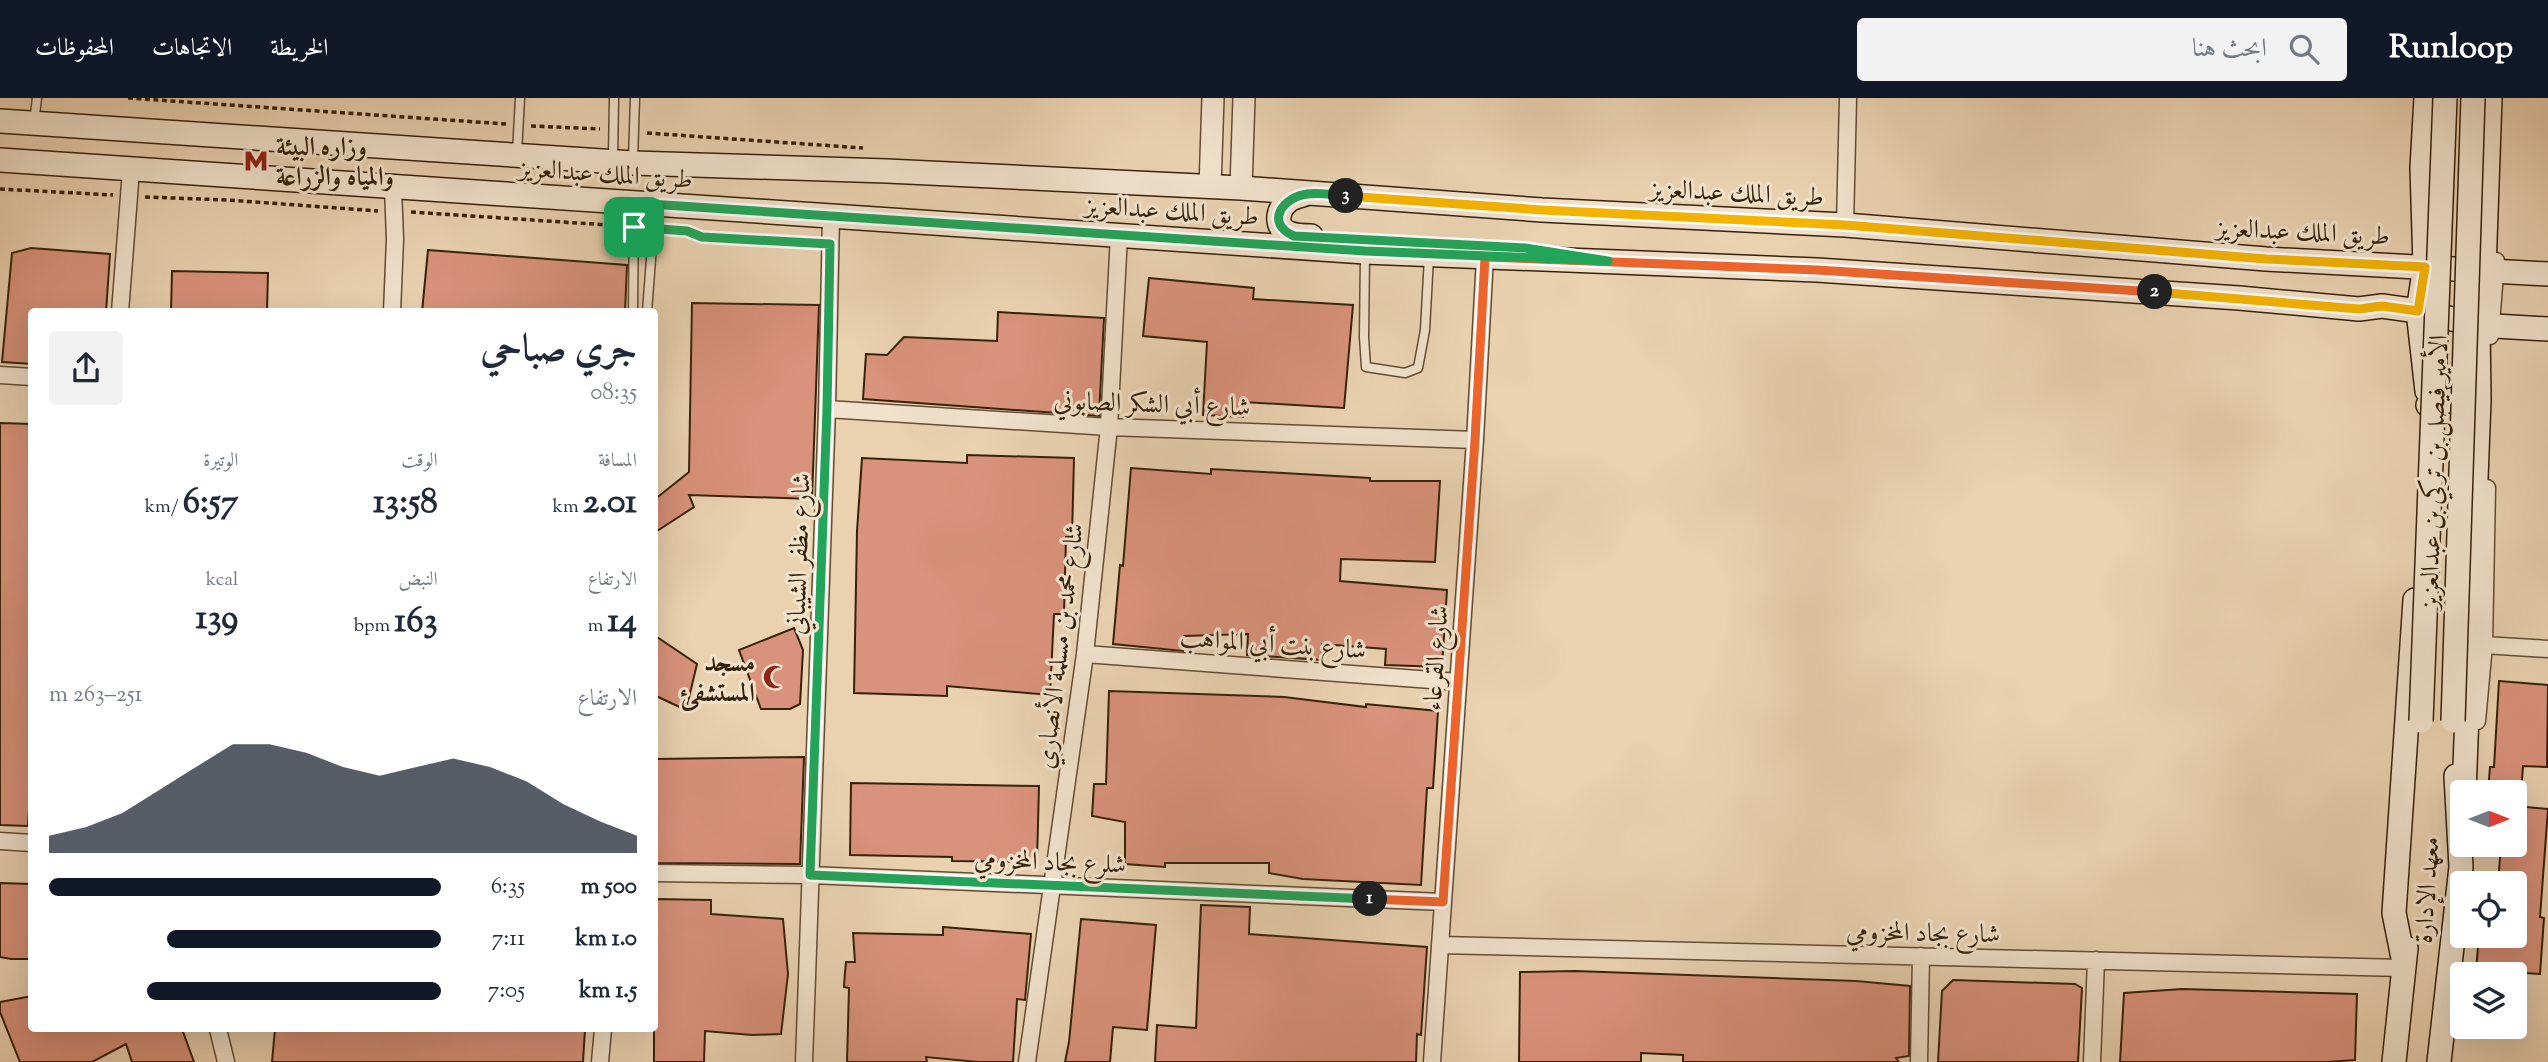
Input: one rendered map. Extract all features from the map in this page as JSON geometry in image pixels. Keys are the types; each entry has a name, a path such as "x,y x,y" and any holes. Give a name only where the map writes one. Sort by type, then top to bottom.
{"main road":[{"path":"2404,965 2394,913 2428,405 2418,311 2425,267 2423,156 2426,98"},
{"name":"معهد الإدارة","path":"2394,1062 2404,965 2421,721 2445,98"},
{"name":"الأمير فيصل بن تركي بن عبدالعزيز","path":"2453,721 2473,98"},
{"path":"2464,780 2479,400 2490,271 2487,176 2490,98"},
{"name":"طريق الملك عبدالعزيز","path":"0,121 623,162 887,171 1241,188 1542,210 1845,225 2266,259 2548,274"},
{"path":"2423,156 2426,168 2453,179 2487,176"},
{"name":"طريق الملك عبدالعزيز","path":"0,160 1429,255 1817,270 2239,298 2359,309 2382,306 2484,325 2548,329"},
{"path":"1308,193 1288,200 1280,211 1279,223 1284,232 1294,236 1525,248 1608,261"},
{"path":"2428,405 2457,399 2479,400"},
{"name":"معهد الإدارة","path":"2453,721 2457,780"},
{"name":"معهد الإدارة","path":"2439,1062 2461,858"}],"street":[{"path":"1210,187 1213,98"},
{"path":"1241,188 1244,98"},
{"path":"1845,225 1847,98"},
{"path":"2490,271 2499,98"},
{"path":"120,308 131,170"},
{"path":"392,308 393,188"},
{"name":"شارع مظفر الشيباني","path":"804,1062 827,409 831,216"},
{"name":"شارع محمد بن مسلمة الأنصاري","path":"1027,1062 1085,654 1109,427 1119,235"},
{"name":"شارع القرعاء","path":"1432,1062 1485,257"},
{"path":"2471,780 2484,645 2484,325"},
{"path":"0,375 28,377"},
{"name":"شارع أبي الشكر الصابوني","path":"827,409 1109,427 1475,440"},
{"path":"2484,645 2548,649"},
{"name":"شارع بنت أبي المواهب","path":"1085,654 1458,681"},
{"path":"0,841 28,843"},
{"name":"شلرع بجاد المخزومي","path":"658,873 810,875 1443,902"},
{"name":"شارع بجاد المخزومي","path":"1440,946 2404,965"},
{"path":"1919,1062 1921,956"},
{"path":"2092,1062 2096,960"},
{"path":"219,1032 226,1062"},
{"path":"600,1062 603,1032"}],"lane":[{"path":"33,125 37,98"},
{"path":"517,156 520,98"},
{"path":"614,98 623,162"},
{"path":"623,162 635,98"},
{"path":"633,308 634,227 645,203"},
{"path":"645,203 653,229 647,308"},
{"path":"1365,251 1363,337 1366,367 1405,373 1418,368 1424,343 1429,255"}],"path":[{"path":"128,98 606,130"},
{"path":"641,132 876,149"},
{"path":"0,188 634,227"},
{"path":"653,229 687,231 702,237 830,244"}],"building":[{"path":"31,248 110,254 106,308 28,308 28,364 2,362 12,253"},
{"path":"428,250 627,265 625,308 422,308"},
{"path":"172,271 268,273 267,308 171,308"},
{"path":"1149,278 1254,288 1253,299 1353,305 1344,408 1244,402 1243,417 1203,415 1207,342 1143,336"},
{"path":"692,303 819,305 812,499 689,495 694,507 658,530 658,497 689,472"},
{"path":"998,312 1104,318 1099,416 863,399 866,354 887,355 904,337 997,341"},
{"path":"0,423 28,424 28,826 0,825"},
{"path":"967,455 1074,458 1072,537 1066,537 1064,614 1054,614 1050,695 947,686 947,696 854,693 857,531 862,458 967,463"},
{"path":"1131,468 1211,474 1211,469 1370,478 1370,481 1440,481 1435,562 1341,559 1340,581 1447,590 1442,667 1385,665 1386,649 1322,644 1321,660 1247,655 1248,634 1184,636 1183,651 1113,644"},
{"name":"مسجد المستشفئ","path":"794,628 803,650 800,704 790,709 761,709 739,650"},
{"path":"658,638 697,664 686,710 658,697"},
{"path":"2499,681 2548,685 2547,767 2523,766 2522,780 2489,780 2490,767 2494,767"},
{"path":"1109,691 1284,697 1366,707 1366,704 1438,711 1433,788 1427,788 1421,885 1303,879 1269,873 1269,863 1165,863 1165,867 1125,864 1125,822 1092,816 1094,784 1106,784"},
{"path":"804,757 800,864 658,863 658,759"},
{"path":"851,783 1039,786 1037,862 952,861 952,857 850,855"},
{"path":"2527,807 2548,809 2540,917 2544,918 2540,974 2527,973 2527,962 2477,962 2478,948 2527,948 2527,871 2499,871 2500,858 2527,858"},
{"path":"0,883 28,884 28,959 0,957"},
{"path":"658,899 711,900 711,914 783,919 788,974 781,1034 752,1035 705,1031 704,1062 654,1062 654,1032 658,1032"},
{"path":"1201,905 1250,907 1249,934 1427,947 1421,1035 1417,1034 1416,1062 1155,1062 1157,1025 1196,1028"},
{"path":"1081,919 1156,925 1147,1030 1113,1027 1110,1062 1065,1062"},
{"path":"943,927 1031,934 1025,1000 1017,999 1013,1062 926,1057 927,1062 847,1062 849,988 844,987 846,962 855,962 853,933 943,935"},
{"path":"1575,971 1856,981 1910,986 1909,1056 1896,1058 1899,1062 1683,1062 1683,1055 1641,1053 1641,1062 1519,1062 1520,972"},
{"path":"1953,980 2075,984 2082,988 2078,1062 1938,1062 1942,991"},
{"path":"2182,989 2357,994 2355,1060 2120,1062 2124,993"},
{"path":"28,997 28,1032 183,1032 194,1062 132,1062 126,1044 92,1062 20,1062 0,1012 0,1002"},
{"path":"275,1032 585,1032 583,1062 272,1062"}],"place":[{"name":"وزاره البيئة والمياه والزراعة","path":"256,161"},
{"name":"مسجد المستشفئ","path":"775,677"}],"route":[{"path":"1308,193 1542,210 1845,225 2266,259 2425,267 2418,311 2382,306 2359,309 2239,298 1817,270 1485,257 1443,902 810,875 827,409 830,244 702,237 687,231 634,227 634,203 1429,255 1608,261 1525,248 1294,236 1284,232 1279,223 1280,211 1288,200 1308,193"}]}
